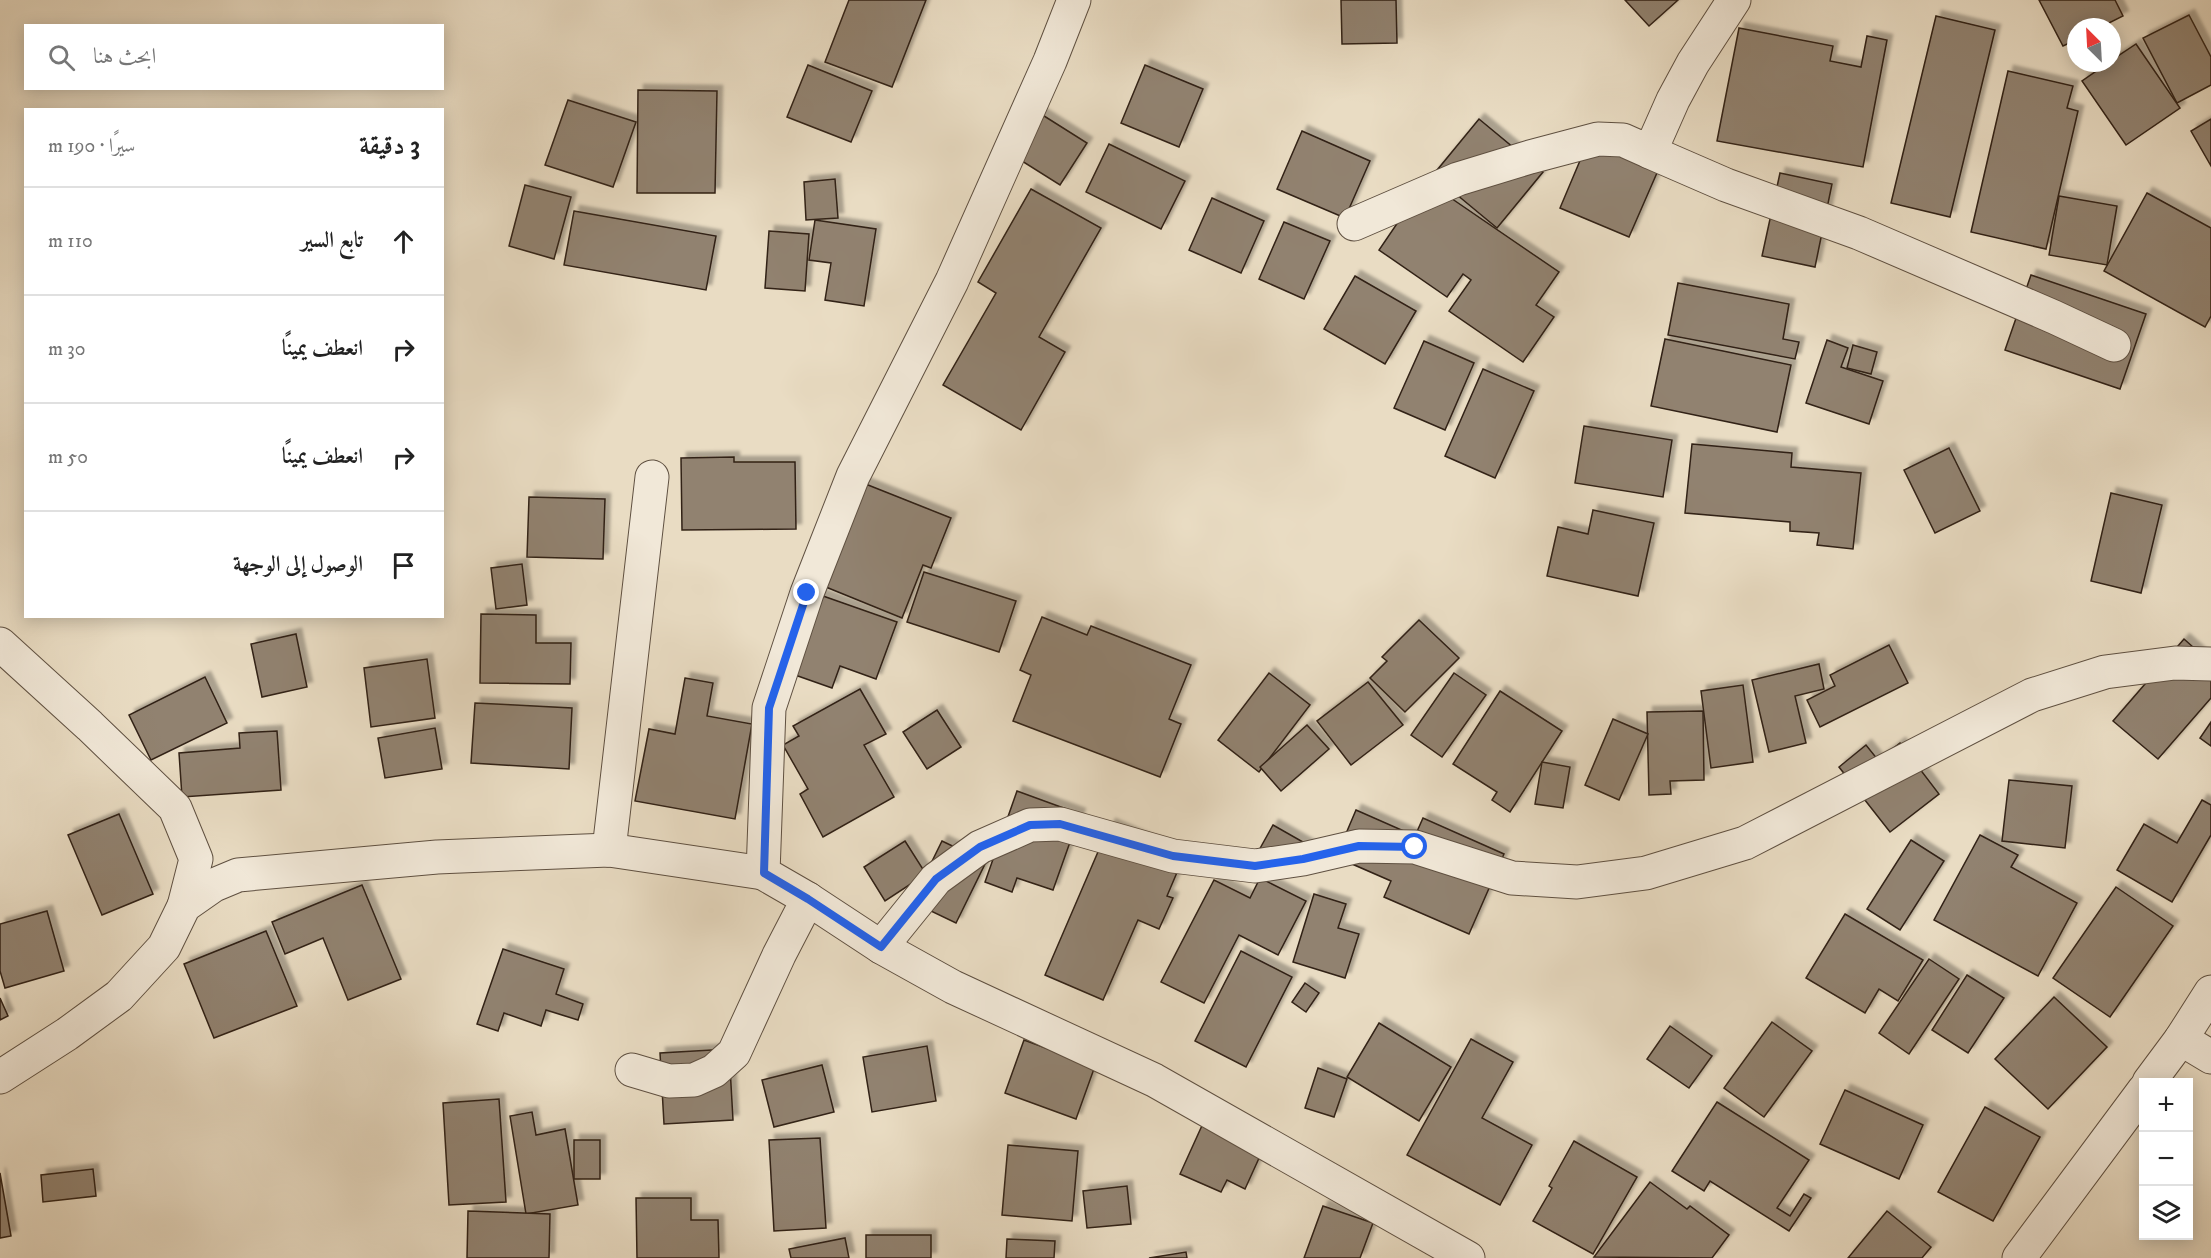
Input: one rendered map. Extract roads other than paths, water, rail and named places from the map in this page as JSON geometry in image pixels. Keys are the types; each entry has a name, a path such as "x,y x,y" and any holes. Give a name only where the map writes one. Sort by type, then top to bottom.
{"street":[{"path":"764,873 769,708 807,593 853,476 952,281 1050,61 1074,0"},
{"path":"1650,152 1688,72 1734,0"},
{"path":"1354,224 1458,179 1598,139 1623,140 1726,185 1859,233 2114,345"},
{"path":"609,850 652,477"},
{"path":"0,644 68,705 175,808 196,859 184,906 164,947 119,996 68,1034 0,1077"},
{"path":"881,947 936,879 980,847 1030,825 1060,824 1173,856 1255,866 1303,859 1359,846 1415,847 1512,878 1577,882 1646,873 1745,843 2032,695 2105,672 2175,663 2211,664"},
{"path":"184,906 214,885 238,875 437,857 609,850 764,873 881,947 953,987 1154,1080 1468,1258"},
{"path":"632,1070 669,1081 694,1080 714,1071 734,1053 779,955 808,899"},
{"path":"2153,1078 2211,992"},
{"path":"2181,1039 2211,1057"},
{"path":"2019,1258 2139,1097"}]}
